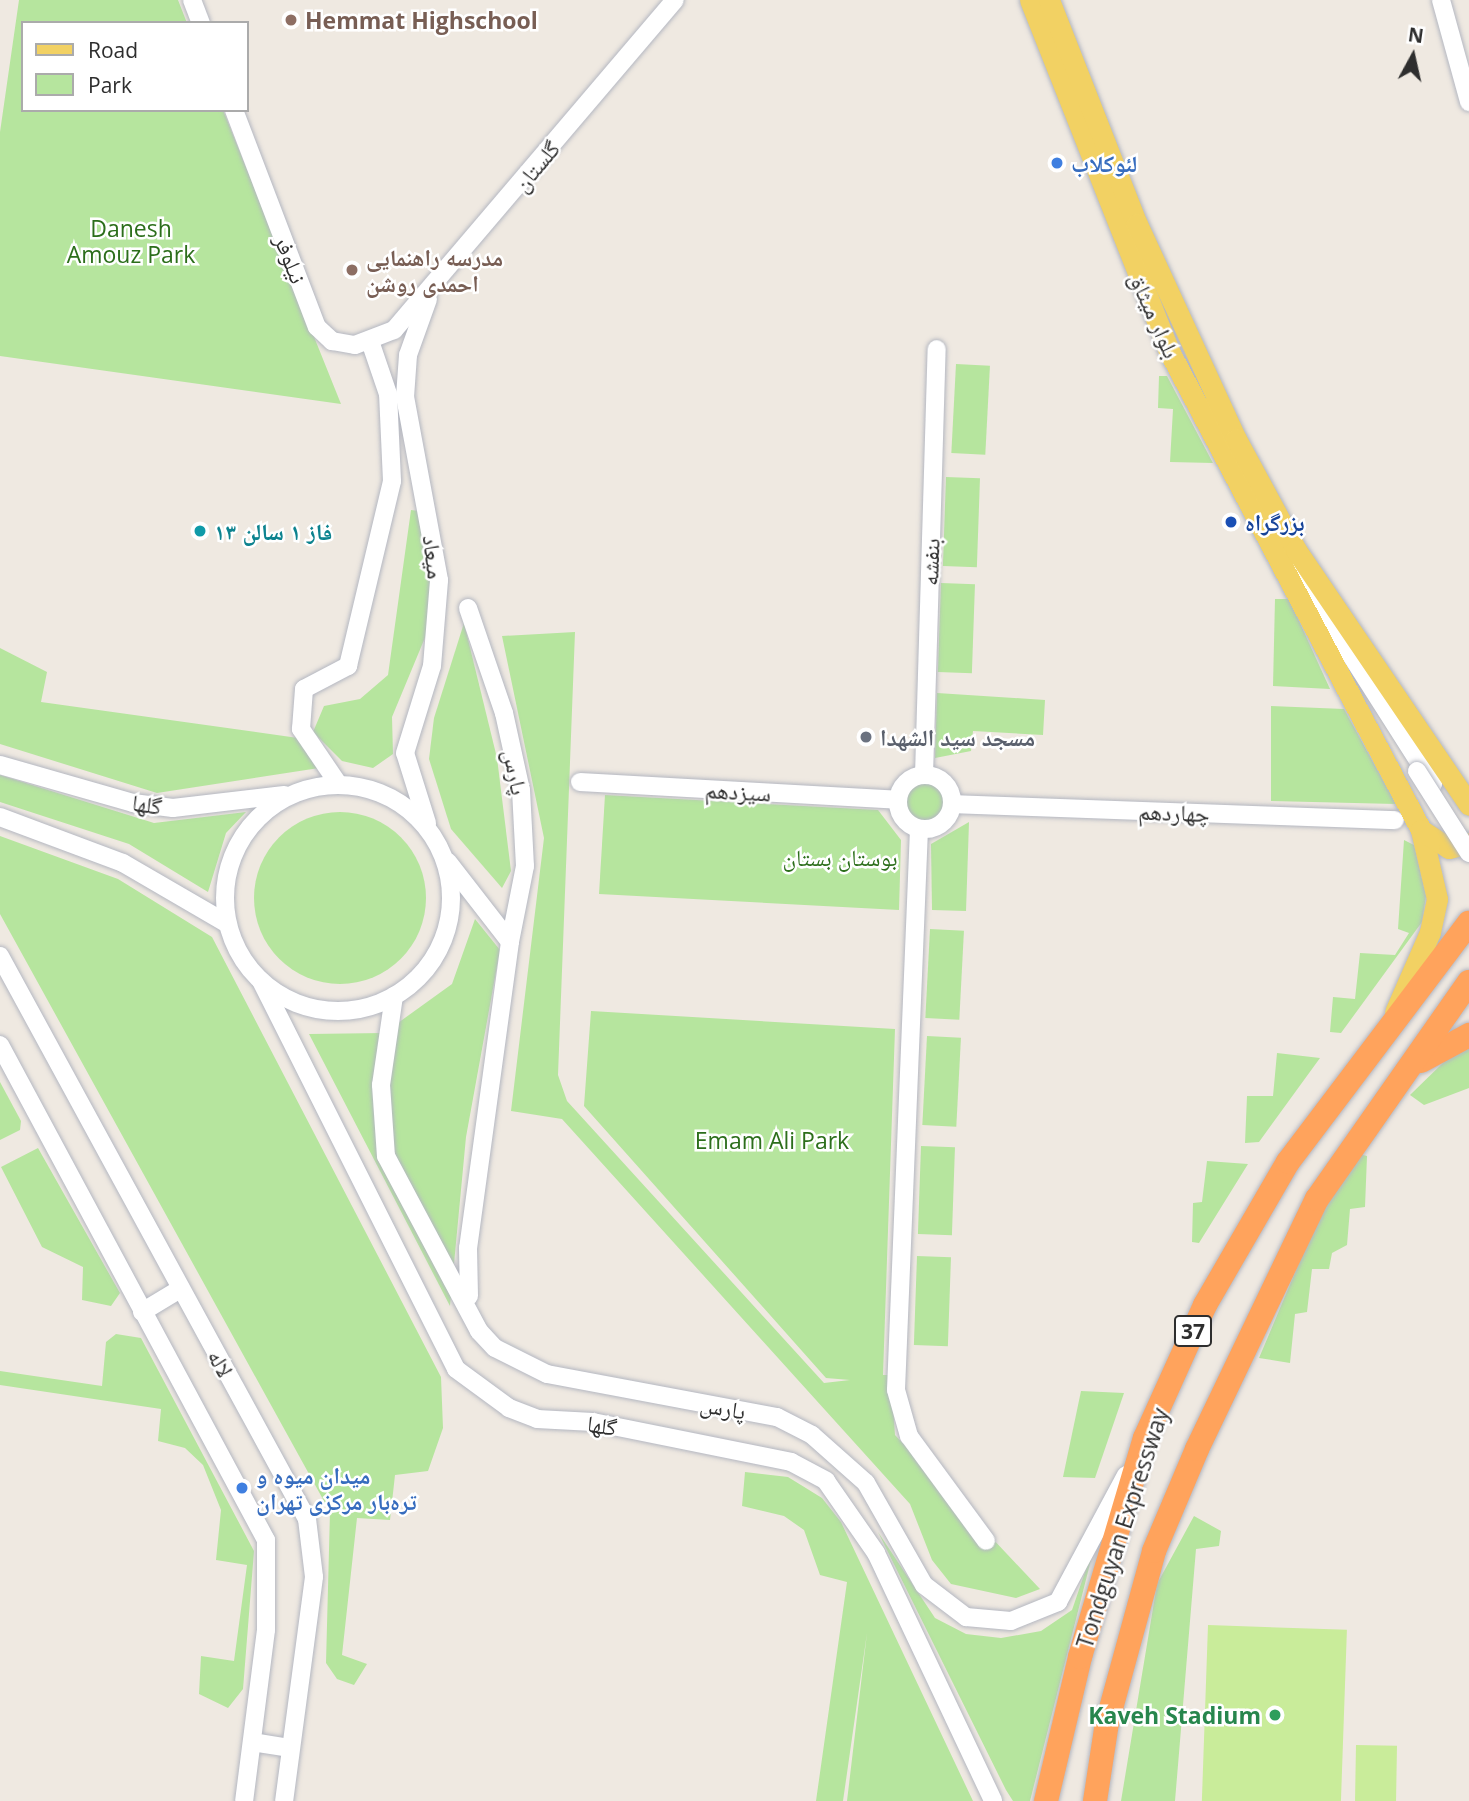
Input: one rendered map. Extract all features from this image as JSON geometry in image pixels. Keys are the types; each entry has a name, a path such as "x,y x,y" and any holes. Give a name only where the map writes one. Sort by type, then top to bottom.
{"highway":[{"name":"Tondguyan Expressway","path":"1046,1801 1080,1657 1145,1438 1205,1305 1267,1195 1388,1027 1469,923"},
{"name":"Tondguyan Expressway","path":"1095,1801 1107,1723 1154,1550 1191,1462 1317,1199 1469,982"},
{"path":"1409,1069 1469,1035"}],"main road":[{"name":"بلوار میثاق","path":"1030,0 1170,353 1304,593"},
{"name":"بلوار میثاق","path":"1049,0 1143,236 1236,439 1296,549 1468,802"},
{"path":"1304,593 1421,830 1437,899 1430,932 1388,1027"},
{"path":"1421,830 1449,848 1469,841"}],"street":[{"path":"192,0 200,21"},
{"name":"گلستان","path":"394,330 435,284 657,8 675,0"},
{"path":"1441,0 1469,102"},
{"name":"نیلوفر","path":"235,112 317,327 332,341 370,341 394,330"},
{"name":"میعاد","path":"429,830 405,753 432,666 439,580 406,387 408,355 435,284"},
{"path":"339,785 301,729 304,690 348,666 392,481 388,394 370,341"},
{"name":"بنفشه","path":"924,775 937,349"},
{"path":"392,481 421,472"},
{"name":"بلوار میثاق","path":"1296,549 1304,593 1469,853"},
{"path":"1304,593 1423,767 1469,841"},
{"name":"پارس","path":"468,608 504,713 521,790 525,866 510,942 468,1248 469,1296"},
{"name":"گلها","path":"0,765 133,803 173,808 298,792"},
{"path":"924,775 941,780 952,804 938,827 919,830 900,815 897,800 909,780 924,775"},
{"name":"سیزدهم","path":"580,782 897,800"},
{"path":"445,858 451,898 441,946 425,972 394,996 345,1011 315,1009 261,981 228,925 225,897 238,845 253,823 298,792 339,785 386,796 429,830 445,858 510,942"},
{"name":"چهاردهم","path":"952,804 1395,820"},
{"path":"0,817 123,863 228,925"},
{"path":"919,830 896,1390 909,1436 986,1541"},
{"name":"لاله","path":"0,956 180,1289 297,1497 313,1540 314,1577 285,1801"},
{"name":"گلها","path":"261,981 456,1369 509,1408 537,1419 593,1422 791,1462 826,1481 876,1553 993,1801"},
{"name":"پارس","path":"394,996 381,1085 386,1157 479,1331 495,1348 547,1374 777,1417 812,1435 866,1483 937,1600 966,1617 989,1621 1029,1618 1069,1590 1145,1438"},
{"name":"لاله","path":"0,1045 266,1540 271,1569 244,1801"},
{"path":"142,1312 180,1289"},
{"path":"252,1742 291,1748"}],"green space":[{"name":"Danesh Amouz Park","path":"19,0 178,0 186,21 21,21 21,112 224,112 341,404 0,356 0,132"},
{"path":"956,364 990,366 985,455 951,453"},
{"path":"1159,376 1167,376 1213,463 1170,462 1173,409 1158,408"},
{"path":"946,477 980,478 977,567 943,566"},
{"path":"411,510 419,511 433,552 429,628 392,717 393,754 373,768 342,761 313,732 324,706 360,699 388,675"},
{"path":"941,583 975,584 972,673 938,672"},
{"path":"1275,599 1289,599 1330,689 1273,686"},
{"path":"464,623 497,758 511,871 502,888 451,829 429,759 434,718"},
{"name":"Emam Ali Park","path":"575,632 558,1075 567,1101 824,1383 850,1380 826,1378 584,1106 591,1011 895,1029 883,1375 891,1375 895,1435 1040,1589 1016,1598 951,1584 932,1560 910,1504 562,1119 511,1111 544,838 502,636"},
{"path":"0,648 47,672 41,702 298,738 319,768 157,793 0,744"},
{"path":"937,693 1045,700 1043,735 973,731 971,751 935,758"},
{"path":"1271,706 1344,709 1396,804 1271,801"},
{"path":"0,775 154,823 246,812 226,833 208,892 129,844 0,802"},
{"path":"925,779 942,785 948,802 942,819 925,825 908,819 902,802 908,785"},
{"name":"بوستان بستان","path":"605,795 878,810 901,840 899,910 599,894"},
{"path":"340,812 373,819 401,837 419,865 426,898 419,931 401,959 373,977 340,984 307,977 279,959 261,931 254,898 261,865 279,837 307,819"},
{"path":"969,822 966,911 932,910 931,844"},
{"path":"0,836 118,879 212,937 441,1377 443,1428 428,1471 395,1475 390,1520 357,1518 342,1655 367,1664 354,1685 337,1679 326,1663 330,1512 0,914"},
{"path":"1404,840 1414,845 1426,896 1422,922 1341,1033 1330,1032 1333,997 1355,999 1360,953 1395,955 1409,933 1398,929"},
{"path":"475,919 500,950 466,1137 450,1306 309,1034 384,1033 452,984"},
{"path":"930,929 964,931 959,1020 925,1018"},
{"path":"927,1036 961,1038 956,1127 922,1125"},
{"path":"1469,1049 1469,1088 1424,1105 1410,1095 1450,1056"},
{"path":"1277,1053 1320,1058 1259,1142 1245,1143 1247,1096 1273,1096"},
{"path":"0,1082 21,1121 20,1130 0,1140"},
{"path":"921,1146 955,1147 952,1235 918,1234"},
{"path":"38,1148 120,1293 111,1306 82,1300 83,1267 42,1247 1,1167"},
{"path":"1355,1153 1367,1156 1365,1207 1350,1209 1347,1245 1332,1253 1329,1269 1312,1269 1307,1312 1295,1314 1290,1363 1259,1358 1318,1218"},
{"path":"1207,1161 1248,1164 1199,1243 1192,1242 1193,1203 1202,1202"},
{"path":"917,1256 951,1257 948,1346 914,1345"},
{"path":"116,1334 141,1338 254,1551 243,1689 228,1708 199,1694 201,1656 234,1661 247,1565 216,1560 221,1510 203,1465 185,1448 158,1441 161,1409 0,1385 0,1371 102,1386 106,1342"},
{"path":"1081,1391 1124,1393 1095,1478 1063,1477"},
{"path":"745,1472 788,1477 822,1498 841,1522 973,1801 847,1801 867,1633 843,1801 816,1801 847,1582 820,1575 804,1530 784,1516 742,1506"},
{"path":"1194,1516 1221,1531 1219,1546 1196,1549 1175,1801 1121,1801 1157,1584"},
{"path":"878,1532 935,1618 966,1634 1001,1638 1041,1631 1072,1610 1096,1540 1030,1801 1013,1801 1006,1790"},
{"name":"Kaveh Stadium","path":"1208,1625 1347,1630 1341,1801 1202,1801"},
{"path":"1356,1745 1397,1746 1396,1801 1355,1801"}],"place":[{"name":"Hemmat Highschool","path":"291,20"},
{"name":"لئوکلاب","path":"1057,163"},
{"name":"مدرسه راهنمایی احمدی روشن","path":"352,270"},
{"name":"بزرگراه","path":"1231,522"},
{"name":"فاز ۱ سالن ۱۳","path":"200,531"},
{"name":"مسجد سید الشهدا","path":"866,737"},
{"name":"میدان میوه و تره‌بار مرکزی تهران","path":"242,1488"},
{"name":"Kaveh Stadium","path":"1275,1715"}]}
